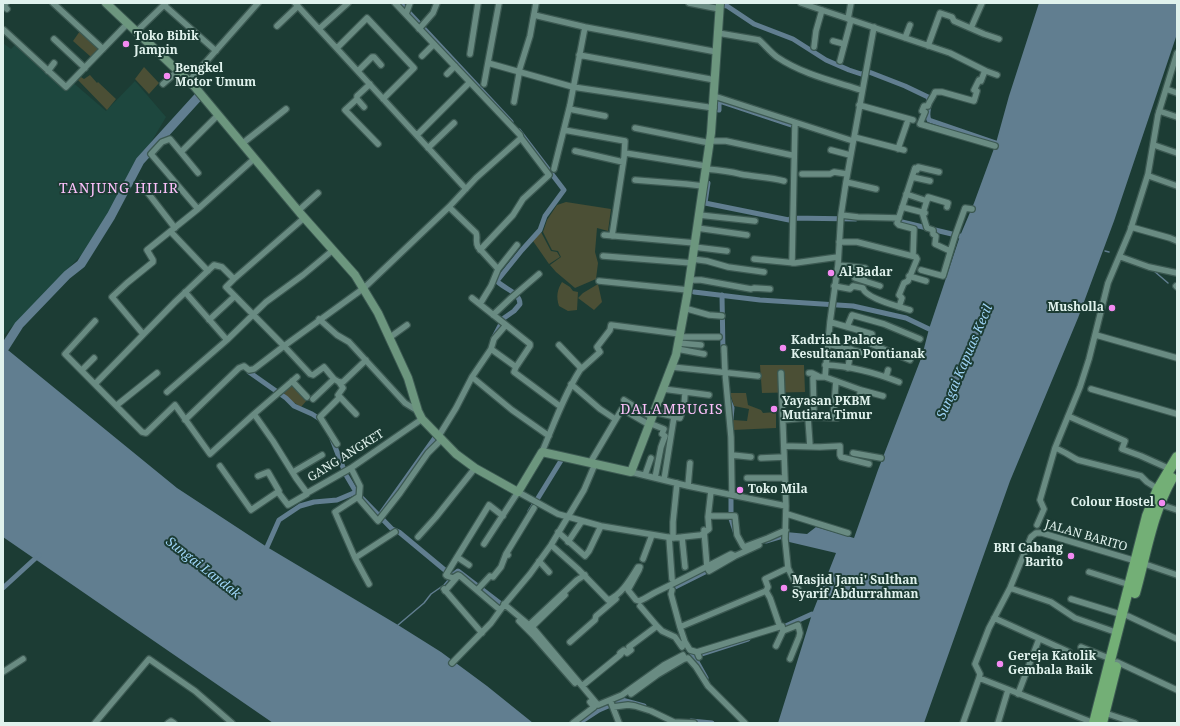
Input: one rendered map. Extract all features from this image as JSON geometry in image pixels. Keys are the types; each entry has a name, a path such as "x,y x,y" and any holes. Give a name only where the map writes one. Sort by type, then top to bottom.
{"highway":[{"path":"1104,718 1114,660 1140,562 1159,504 1177,457"},
{"path":"1126,615 1130,585 1140,562 1143,528 1158,489 1173,469"},
{"path":"1094,723 1114,660"}],"street":[{"path":"53,3 103,49"},
{"path":"106,3 189,82 255,158 304,218 355,274 378,313 408,378 420,415"},
{"path":"189,82 258,3"},
{"path":"319,29 348,3"},
{"path":"395,3 421,27 434,44 520,135 549,175 523,199 513,215 480,250"},
{"path":"406,14 410,3"},
{"path":"421,27 433,13 437,3"},
{"path":"470,54 478,3"},
{"path":"484,84 499,3"},
{"path":"514,102 519,71 530,36 536,3"},
{"path":"631,472 672,367 688,290 710,142 714,109 720,6 689,3"},
{"path":"801,3 955,55 997,75"},
{"path":"840,61 851,3"},
{"path":"971,28 982,3"},
{"path":"136,32 165,4 216,51"},
{"path":"277,26 297,5 466,189"},
{"path":"814,47 816,31 822,10"},
{"path":"928,46 940,13 952,17 954,21 999,39"},
{"path":"534,15 717,52"},
{"path":"337,48 367,18 414,68 383,98"},
{"path":"4,30 66,87 128,23"},
{"path":"905,38 910,25"},
{"path":"554,169 569,109 585,26"},
{"path":"825,378 832,301 838,265 841,216 861,90 874,27"},
{"path":"718,33 759,40 777,57 800,70 861,90"},
{"path":"54,39 84,68"},
{"path":"833,40 844,44"},
{"path":"422,56 434,44"},
{"path":"579,55 715,80"},
{"path":"358,71 372,57 374,57 381,64"},
{"path":"1037,525 1044,509 1040,500 1055,448 1080,387 1096,335 1108,283 1131,227 1148,174 1159,111 1176,57"},
{"path":"48,71 54,63"},
{"path":"488,63 573,87 714,109"},
{"path":"448,74 455,66"},
{"path":"163,84 178,71"},
{"path":"984,73 981,80 978,80 974,90 977,91 974,101 942,92 935,92 928,106 924,106 922,111 925,112 920,124 995,146"},
{"path":"417,136 470,82"},
{"path":"370,84 345,110 378,144"},
{"path":"1166,89 1177,93"},
{"path":"714,96 795,123 901,150 907,123"},
{"path":"357,99 364,107"},
{"path":"859,105 913,120"},
{"path":"242,143 286,109"},
{"path":"569,109 605,116"},
{"path":"1159,111 1177,117"},
{"path":"181,152 218,115"},
{"path":"428,148 454,123"},
{"path":"792,263 795,123"},
{"path":"635,128 710,142 726,141 791,155"},
{"path":"564,130 624,140 625,142 612,236"},
{"path":"185,420 239,368 244,366 250,370 254,369 319,319 364,288 449,207 476,178 521,138"},
{"path":"198,173 170,139 162,142 151,154 198,209"},
{"path":"1154,145 1177,153"},
{"path":"831,150 850,155"},
{"path":"575,151 623,162"},
{"path":"624,153 784,181"},
{"path":"143,334 112,297 153,262 147,250 198,209 255,158"},
{"path":"913,256 914,229 898,225 906,194 915,169 916,170 918,167 939,172"},
{"path":"802,174 830,174 834,172 847,174"},
{"path":"1148,174 1149,176 1177,186"},
{"path":"912,177 930,181"},
{"path":"635,180 703,186"},
{"path":"846,182 876,189"},
{"path":"141,184 173,230 208,271"},
{"path":"298,211 318,193"},
{"path":"906,194 927,201"},
{"path":"947,207 948,203 928,197 923,213 927,228 933,230 933,234 936,236 935,244 950,251"},
{"path":"449,207 477,234 476,243 480,250 498,269"},
{"path":"902,207 923,213"},
{"path":"921,270 942,276 965,208 972,209"},
{"path":"699,215 755,221"},
{"path":"841,216 899,220"},
{"path":"304,218 226,287 254,314 311,375 324,367 344,388 338,394 356,414"},
{"path":"1131,227 1177,241"},
{"path":"697,228 747,234"},
{"path":"604,235 694,245 727,252"},
{"path":"839,242 857,242 916,257 917,259 899,295 902,298 899,307"},
{"path":"480,304 491,286 498,269 517,245"},
{"path":"166,392 227,340 280,291 303,275 333,250"},
{"path":"603,256 707,261 728,267 764,272"},
{"path":"1121,256 1149,266 1177,273"},
{"path":"754,259 792,263 838,257"},
{"path":"95,384 185,292 214,265 222,267 234,279"},
{"path":"838,265 864,268 864,280"},
{"path":"496,316 515,294 539,274"},
{"path":"909,276 926,281"},
{"path":"855,278 880,286"},
{"path":"689,280 701,280 752,289 770,289"},
{"path":"599,282 688,290"},
{"path":"834,286 850,288 853,286 863,288 864,292 874,298 910,310"},
{"path":"185,292 227,340"},
{"path":"209,320 235,296"},
{"path":"472,298 531,345 516,366 515,373 561,408"},
{"path":"684,308 709,315 722,316"},
{"path":"847,327 852,315 884,324 920,338"},
{"path":"319,319 349,342 405,403 420,415 438,437 456,454 475,468 518,492 535,504 567,518 601,526 671,538 701,535 704,531 709,529 710,491"},
{"path":"94,321 65,354 144,433 175,405 210,454 295,379 310,398 336,381 341,383 344,381 366,360"},
{"path":"830,322 872,334 871,344 910,360"},
{"path":"348,470 360,486 359,495 376,520 380,519 428,453 456,408 472,377 491,349 494,339 505,324"},
{"path":"389,338 407,325"},
{"path":"484,544 542,452 571,384 580,370 600,352 597,347 610,330 611,326 701,345"},
{"path":"1096,335 1177,358"},
{"path":"678,341 719,337"},
{"path":"678,341 704,354"},
{"path":"828,344 864,353"},
{"path":"559,345 580,367 580,370"},
{"path":"724,348 732,456 730,494"},
{"path":"491,349 516,366"},
{"path":"848,368 851,349"},
{"path":"82,370 94,358"},
{"path":"825,365 848,368 900,382"},
{"path":"672,367 758,376"},
{"path":"886,377 888,370"},
{"path":"117,405 157,373"},
{"path":"781,373 787,514 785,539 788,568 801,595"},
{"path":"809,373 883,396"},
{"path":"810,446 813,378 818,376"},
{"path":"472,377 512,410 549,436"},
{"path":"783,420 835,418 836,381"},
{"path":"571,384 600,409 615,419"},
{"path":"663,389 709,395"},
{"path":"1091,389 1177,414"},
{"path":"857,403 861,390"},
{"path":"452,663 491,623 551,545 584,490 592,464 615,419 622,409 651,419 674,417 680,418 684,407 685,393"},
{"path":"337,444 320,417 340,397"},
{"path":"624,400 664,430 662,434 665,436 661,447 655,478"},
{"name":"GANG ANGKET","path":"254,414 307,493 348,470 420,415"},
{"path":"1068,416 1125,441 1122,449 1173,469"},
{"path":"664,480 674,417"},
{"path":"784,446 840,446 841,457 869,464"},
{"path":"1055,448 1078,460 1141,476 1158,489"},
{"path":"542,452 710,491 786,506"},
{"path":"853,452 881,458"},
{"path":"293,472 322,454"},
{"path":"732,456 751,457"},
{"path":"761,458 784,457"},
{"path":"645,475 650,458"},
{"path":"688,486 690,463"},
{"path":"220,466 251,510 278,492"},
{"path":"418,537 475,468"},
{"path":"258,476 268,472 280,490 278,492 288,505 307,493"},
{"path":"747,478 785,478"},
{"path":"672,579 671,538 677,483"},
{"path":"359,495 335,512 355,558 369,584"},
{"path":"477,590 490,576 492,577 500,567 535,504"},
{"path":"1159,504 1177,510"},
{"path":"460,574 449,576 457,557 489,505 503,516"},
{"path":"709,514 710,516 732,516 736,518 737,535 743,546 761,541 786,530"},
{"path":"787,514 848,533"},
{"path":"568,542 582,521"},
{"path":"558,532 585,556 601,526"},
{"path":"704,531 708,571 762,543 761,541"},
{"path":"355,558 394,532"},
{"name":"JALAN BARITO","path":"1010,588 1031,536 1036,533 1042,533 1140,562 1177,575"},
{"path":"643,559 652,535"},
{"path":"682,537 685,567"},
{"path":"551,545 585,575 608,600 618,594"},
{"path":"457,557 469,565"},
{"path":"539,561 549,572"},
{"path":"570,642 595,620 596,616 618,594 639,567 639,570 628,590 636,600 639,601 707,567"},
{"path":"776,646 782,628 766,591 768,587 765,579 788,568"},
{"path":"1089,572 1130,585"},
{"path":"460,574 477,590 530,625 596,706"},
{"path":"460,574 445,590 482,633"},
{"path":"530,625 577,580 585,575"},
{"path":"963,723 980,674 975,664 989,628 1010,588 1051,602 1075,618 1121,630"},
{"path":"672,590 671,594 680,627 682,645"},
{"path":"680,627 766,591"},
{"path":"1071,599 1126,615 1177,639"},
{"path":"640,606 662,631 675,638 682,645 698,655 782,628 798,625 800,633 790,659"},
{"path":"512,613 550,651"},
{"path":"994,618 1069,652"},
{"path":"582,686 624,650 627,653 631,650 629,647 657,626"},
{"path":"1018,694 1039,639"},
{"path":"1081,647 1114,660 1177,690"},
{"path":"574,723 596,706 630,692 656,673 683,657 688,658 696,667 708,686 746,723"},
{"path":"3,672 23,659"},
{"path":"95,723 149,659 195,691 232,723"},
{"path":"568,673 582,686 596,706"},
{"path":"979,678 1094,723"},
{"path":"998,723 1008,690"},
{"path":"610,700 619,723"},
{"path":"613,707 636,703 674,722 694,723"},
{"path":"1104,718 1135,723"}],"shaded area":[{"path":"3,43 11,49 17,43 63,86 70,80 106,111 135,81 166,117 89,247 3,336"}],"green space":[{"path":"80,31 99,48 91,57 73,41"},
{"path":"144,67 159,83 149,94 135,79"},
{"path":"90,75 116,99 107,110 78,80 81,77 84,79"},
{"path":"566,202 611,209 608,231 597,228 595,252 598,263 596,279 575,288 550,265 561,257 558,251 552,250 543,232 547,220 557,205"},
{"path":"541,232 551,251 557,252 560,257 549,264 533,241"},
{"path":"562,282 573,291 578,292 577,310 568,311 559,306 558,294"},
{"path":"598,284 602,302 594,310 578,298 583,293"},
{"path":"760,365 804,365 805,392 762,393"},
{"path":"292,381 308,399 301,407 290,400 282,391"},
{"path":"730,393 746,393 748,405 761,410 763,413 776,412 776,428 733,430 733,420 747,421 749,409 734,406"}],"water":[{"name":"Sungai Kapuas Kecil","path":"1039,3 1177,3 1177,34 1114,221 1078,318 1010,481 924,723 778,723 812,614 836,553 785,541 786,532 807,534 816,527 854,538 878,470 922,356 929,329 960,236 996,143 1009,96"},
{"name":"Sungai Landak","path":"3,346 177,488 267,547 441,652 533,723 273,723 3,537"}],"waterway":[{"path":"400,3 511,122"},
{"path":"709,3 727,6 754,24 793,39 826,60 849,70 861,74 869,72 928,97 929,120 996,143"},
{"path":"5,347 19,325 67,275 81,264 111,216 140,161 199,96"},
{"path":"712,108 719,110 719,101 794,126 794,130"},
{"path":"493,339 504,318 514,311 520,304 517,296 497,281 540,230 545,216 564,190 519,131"},
{"path":"708,183 705,203 789,220 791,218"},
{"path":"791,218 856,219"},
{"path":"894,220 960,236"},
{"path":"1105,251 1109,252"},
{"path":"1154,271 1168,283"},
{"path":"694,292 760,300 853,306 906,318 929,329"},
{"path":"722,295 723,352"},
{"path":"249,372 286,398 294,406 323,421"},
{"path":"728,398 732,408 731,419"},
{"path":"382,512 439,432"},
{"path":"332,439 346,475 356,492 392,529 399,532 452,576 458,571 505,607"},
{"path":"530,511 562,459"},
{"path":"731,491 731,519 736,534"},
{"path":"267,547 279,520 300,506 314,502 337,500 356,492"},
{"path":"766,541 786,535"},
{"path":"3,588 39,555"},
{"path":"671,593 671,589 711,569"},
{"path":"398,625 449,579"},
{"path":"779,629 812,614"},
{"path":"695,656 748,639"},
{"path":"688,649 692,653 706,678"},
{"path":"579,723 599,710 622,700 644,706"},
{"path":"593,703 599,710"},
{"path":"691,721 712,723"}],"place":[{"name":"Toko Bibik Jampin","path":"126,44"},
{"name":"Bengkel Motor Umum","path":"167,76"},
{"name":"Al-Badar","path":"831,273"},
{"name":"Musholla","path":"1112,308"},
{"name":"Kadriah Palace Kesultanan Pontianak","path":"783,348"},
{"name":"Yayasan PKBM Mutiara Timur","path":"774,409"},
{"name":"Toko Mila","path":"740,490"},
{"name":"Colour Hostel","path":"1162,503"},
{"name":"BRI Cabang Barito","path":"1071,556"},
{"name":"Masjid Jami' Sulthan Syarif Abdurrahman","path":"784,588"},
{"name":"Gereja Katolik Gembala Baik","path":"1000,664"}],"district":[{"name":"TANJUNG HILIR","path":"119,189"},
{"name":"DALAMBUGIS","path":"672,410"}]}
